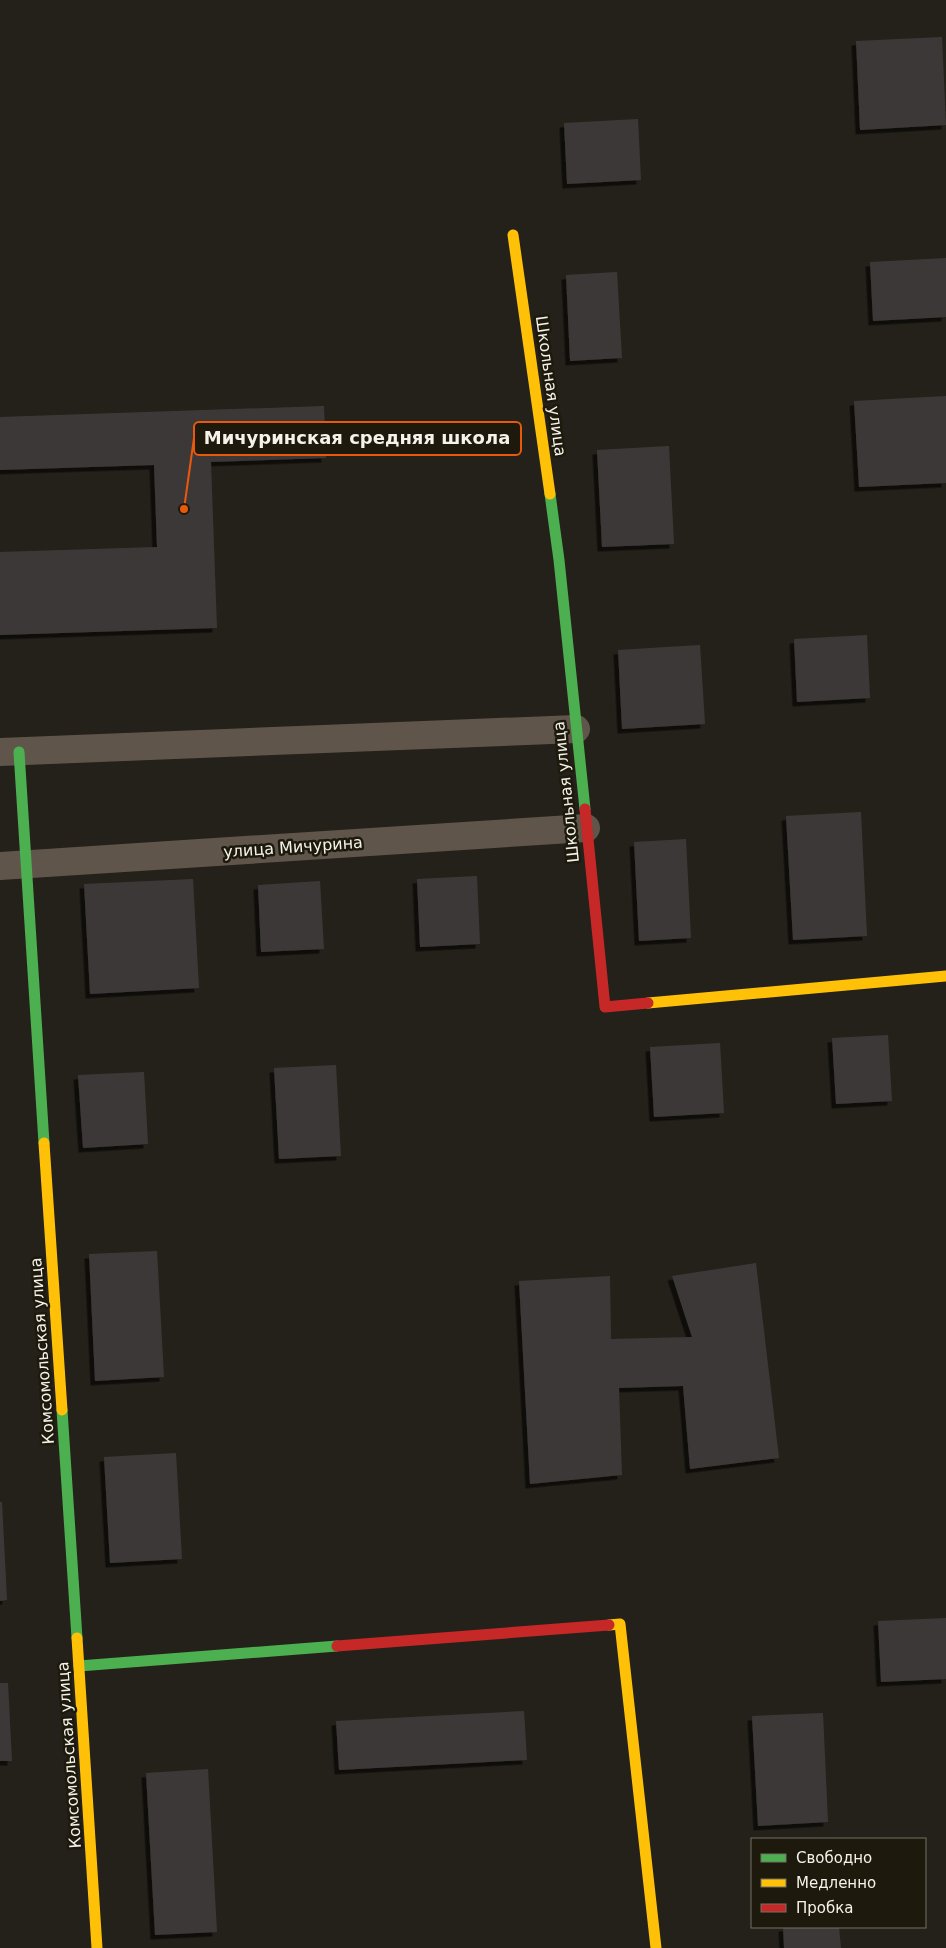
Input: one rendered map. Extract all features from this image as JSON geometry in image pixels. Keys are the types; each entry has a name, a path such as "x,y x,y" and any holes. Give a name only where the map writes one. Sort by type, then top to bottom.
{"street":[{"name":"Школьная улица","path":"513,235 559,560 605,1007 946,976"},
{"path":"9,752 576,729"},
{"name":"Комсомольская улица","path":"9,752 27,864 97,1948"},
{"name":"улица Мичурина","path":"0,866 586,828"},
{"path":"79,1666 620,1624 656,1948"}],"building":[{"path":"942,37 946,125 860,130 856,41"},
{"path":"638,119 641,180 567,184 564,123"},
{"path":"946,258 946,317 873,321 870,262"},
{"path":"617,272 622,358 570,361 566,275"},
{"path":"946,396 946,483 859,487 854,401"},
{"path":"324,406 326,458 211,462 217,628 0,635 0,552 157,547 154,465 0,470 0,417"},
{"path":"669,446 674,544 602,547 597,450"},
{"path":"867,635 870,698 797,702 794,639"},
{"path":"700,645 705,724 622,729 618,650"},
{"path":"861,812 867,936 793,940 786,816"},
{"path":"686,839 691,938 639,941 634,842"},
{"path":"477,876 480,944 420,947 417,879"},
{"path":"193,879 199,988 90,994 84,884"},
{"path":"320,881 324,949 261,952 258,885"},
{"path":"888,1035 892,1101 836,1104 832,1038"},
{"path":"720,1043 724,1113 654,1117 650,1047"},
{"path":"336,1065 341,1156 279,1159 274,1068"},
{"path":"144,1072 148,1144 83,1148 78,1075"},
{"path":"157,1251 164,1377 95,1381 89,1254"},
{"path":"756,1263 779,1458 690,1469 683,1386 619,1388 622,1475 530,1484 519,1281 610,1276 611,1339 692,1337 672,1276"},
{"path":"176,1453 182,1559 110,1563 104,1457"},
{"path":"0,1502 2,1502 7,1600 0,1601"},
{"path":"946,1618 946,1679 881,1682 878,1621"},
{"path":"0,1683 8,1683 12,1761 0,1761"},
{"path":"524,1711 527,1760 339,1770 336,1721"},
{"path":"823,1713 828,1822 758,1826 752,1716"},
{"path":"208,1769 217,1932 155,1935 146,1773"},
{"path":"783,1928 839,1928 841,1948 784,1948"}],"traffic: fast":[{"path":"550,494 559,560 585,809"},
{"path":"19,752 44,1143"},
{"path":"62,1410 77,1638"},
{"path":"79,1666 337,1646"}],"traffic: slow":[{"path":"513,235 550,494"},
{"path":"648,1003 946,976"},
{"path":"44,1143 62,1410"},
{"path":"609,1625 620,1624 656,1948"},
{"path":"77,1638 97,1948"}],"traffic: jam":[{"path":"585,809 605,1007 648,1003"},
{"path":"337,1646 609,1625"}],"place":[{"name":"Мичуринская средняя школа","path":"184,509"}]}
